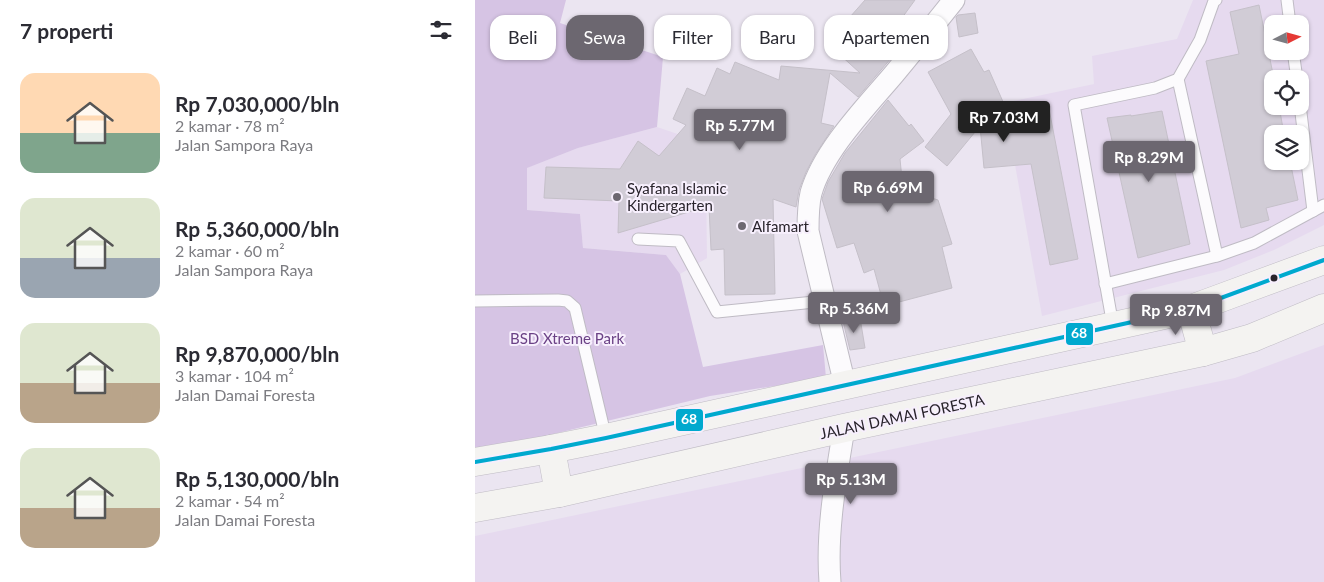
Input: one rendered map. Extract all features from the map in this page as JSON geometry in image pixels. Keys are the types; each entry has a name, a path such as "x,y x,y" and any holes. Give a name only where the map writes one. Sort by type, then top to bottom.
{"main road":[{"path":"475,462 606,438 1191,309 1324,260"},
{"name":"JALAN DAMAI FORESTA","path":"475,508 559,494 844,428 1203,352 1252,338 1324,308"},
{"path":"1191,309 1203,352"},
{"path":"551,449 559,494"}],"street":[{"path":"845,385 808,231 811,193 830,153 856,118 954,0"},
{"path":"830,582 831,532 844,428"}],"lane":[{"path":"1113,326 1074,105 1155,88 1178,78 1200,40 1216,0"},
{"path":"1287,0 1289,15"},
{"path":"1178,78 1217,256"},
{"path":"1301,115 1313,211"},
{"path":"1105,284 1217,256 1254,243 1324,205"},
{"path":"638,240 679,241 717,312 824,301"},
{"path":"475,300 559,300 571,303 575,308 606,438"}],"shaded area":[{"path":"1193,0 1324,0 1324,225 1274,250 1224,270 1042,316 1004,103 1094,84 1092,56 1177,39"},
{"name":"Syafana Islamic Kindergarten","path":"657,127 719,148 706,184 707,258 680,274 666,255 583,248 580,214 527,210 526,168 578,148"},
{"path":"1324,345 1324,582 475,582 475,536 1235,378"}],"green space":[{"name":"BSD Xtreme Park","path":"475,0 566,0 560,23 566,25 566,60 644,60 644,51 654,54 654,60 663,60 657,127 578,148 527,168 527,210 580,214 583,248 666,255 680,274 703,367 823,345 826,378 710,396 475,453"}],"building":[{"path":"865,0 915,0 904,15 852,15"},
{"path":"1259,5 1264,30 1264,60 1270,60 1272,70 1264,70 1264,115 1281,115 1282,125 1264,125 1264,170 1292,170 1298,200 1266,208 1269,220 1241,228 1206,61 1239,54 1230,12"},
{"path":"975,13 978,33 959,37 956,17 958,15"},
{"path":"971,49 984,72 989,70 1011,120 1049,109 1078,259 1050,265 1031,164 984,168 980,126 947,166 925,147 951,114 928,72"},
{"path":"846,60 889,60 858,97 830,73 821,123 834,126 806,172 799,190 796,207 773,199 775,294 725,295 724,249 711,250 709,206 618,233 619,201 544,198 546,167 620,169 638,141 659,156 686,125 673,119 687,88 705,96 717,68 730,74 735,62 779,80 781,66 860,73"},
{"path":"888,100 924,141 900,159 903,189 938,200 952,244 942,247 952,288 884,306 874,269 864,273 854,243 837,248 822,199 828,182 845,153"},
{"path":"1162,111 1190,244 1138,258 1107,118"},
{"path":"860,318 865,348 850,350 843,321"}],"transit line":[{"name":"68","path":"475,462 606,438 1191,309 1324,260"}],"place":[{"name":"Syafana Islamic Kindergarten","path":"617,197"},
{"name":"Alfamart","path":"742,226"}]}
